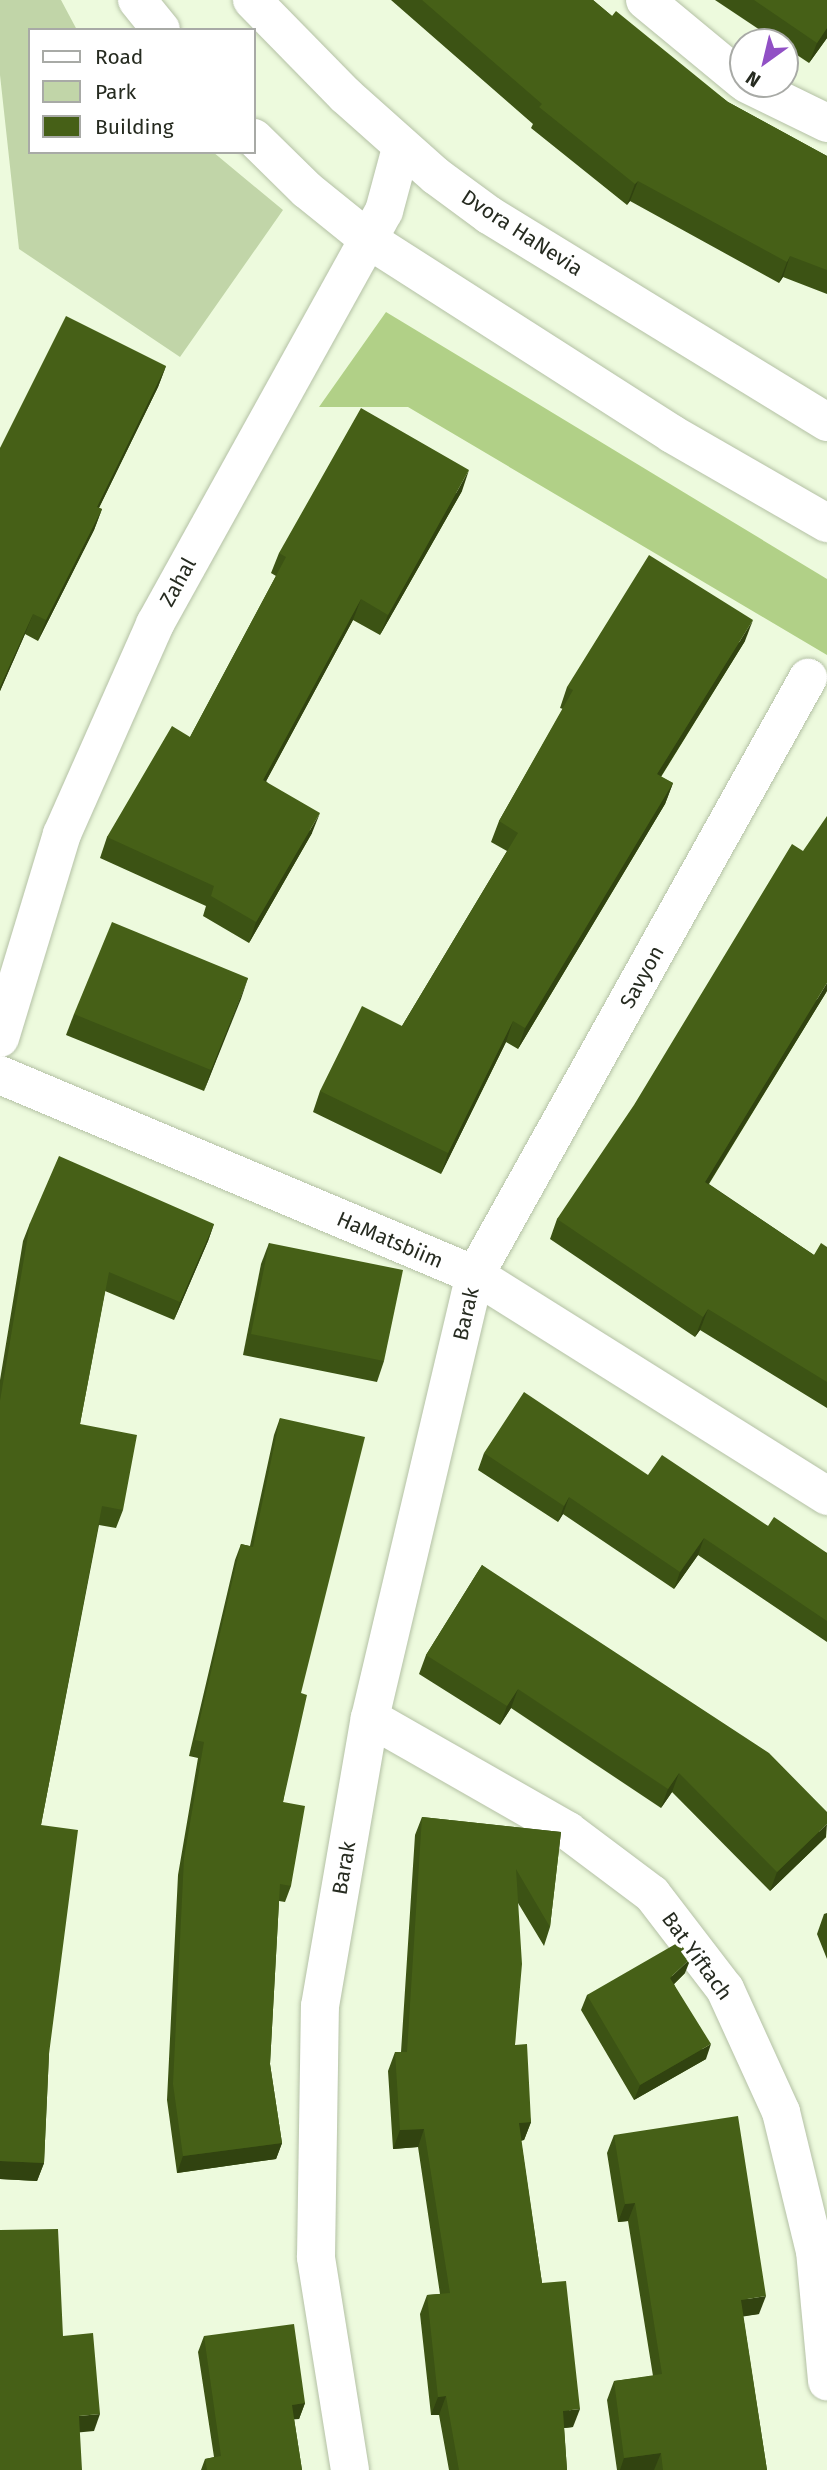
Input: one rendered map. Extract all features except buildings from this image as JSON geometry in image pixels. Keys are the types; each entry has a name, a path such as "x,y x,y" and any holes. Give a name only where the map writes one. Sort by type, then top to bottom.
{"street":[{"path":"137,0 159,28"},
{"name":"Dvora HaNevia","path":"252,0 401,148 489,215 827,422"},
{"path":"645,0 729,69"},
{"path":"776,98 827,124"},
{"path":"256,140 307,190 369,240 672,434 827,523"},
{"name":"Zahal","path":"0,1038 62,834 155,624 369,240 391,194 401,148"},
{"name":"Savyon","path":"475,1275 808,678"},
{"name":"HaMatsbiim","path":"0,1075 475,1275 827,1496"},
{"name":"Barak","path":"349,2470 316,2256 320,2006 370,1718 475,1275"},
{"name":"Bat Yiftach","path":"370,1718 568,1831 652,1894 725,1989 782,2112 815,2250 827,2382"}],"green space":[{"path":"0,0 61,0 76,28 28,28 28,154 215,154 283,210 180,357 19,249 0,75"},
{"path":"386,312 827,579 827,655 408,407 319,407"}]}
